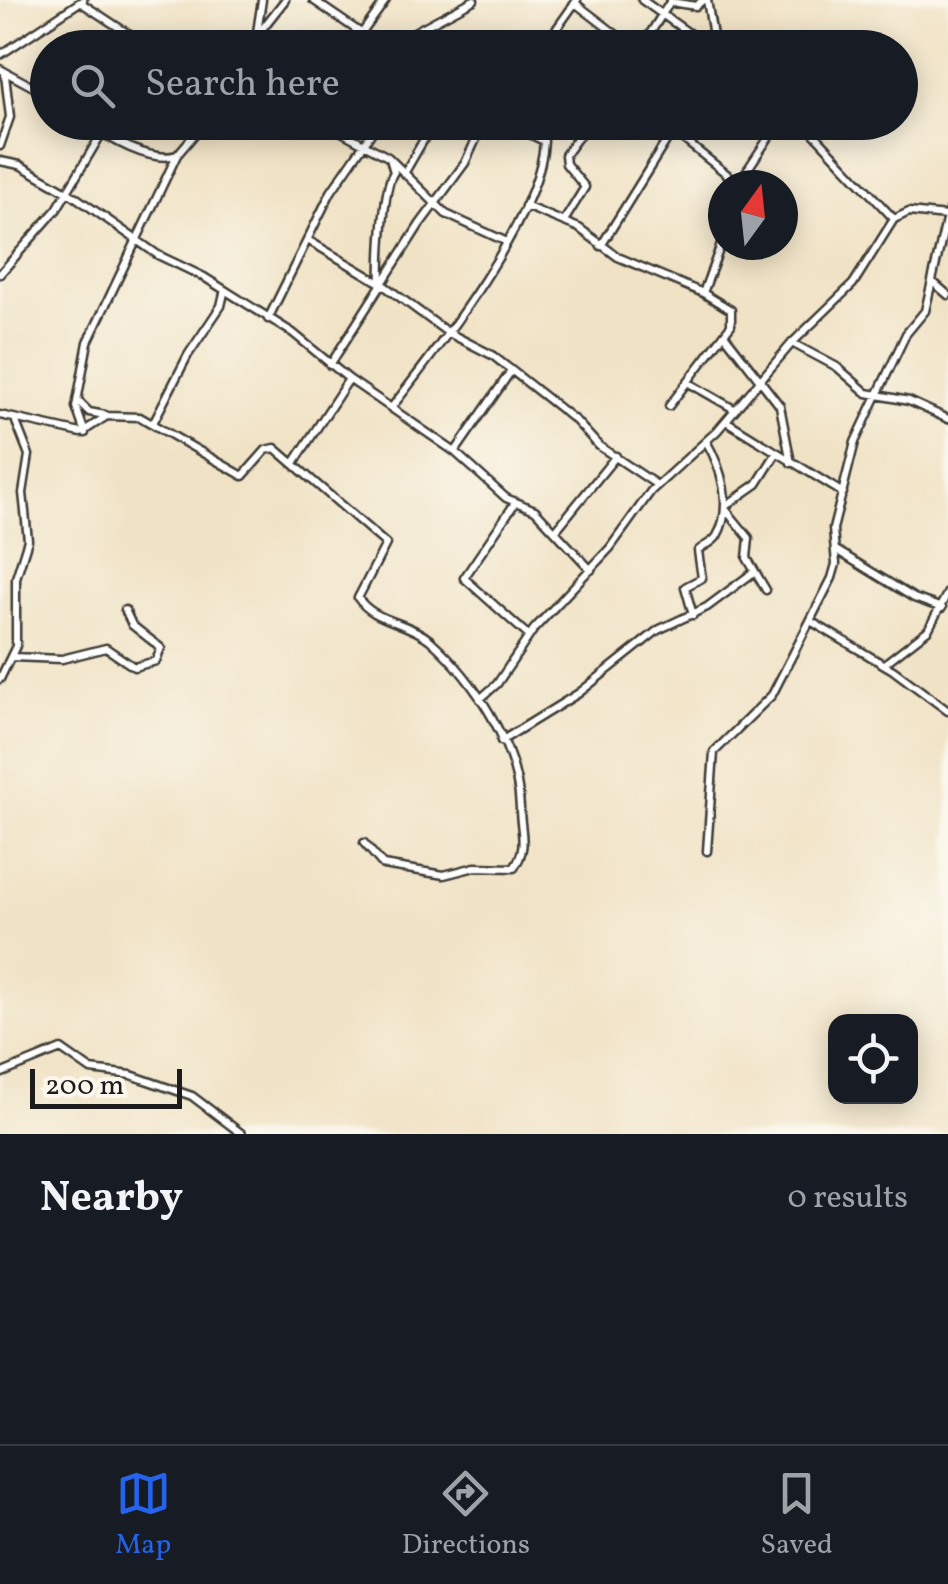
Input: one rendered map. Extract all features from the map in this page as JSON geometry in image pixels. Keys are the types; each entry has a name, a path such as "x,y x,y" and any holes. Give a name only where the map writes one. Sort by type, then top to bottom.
{"street":[{"path":"256,30 262,0"},
{"path":"261,30 286,0"},
{"path":"312,0 324,3 357,30"},
{"path":"365,30 386,0"},
{"path":"417,30 474,0"},
{"path":"642,0 687,30"},
{"path":"650,30 673,0 696,6 705,0 712,30"},
{"path":"38,30 82,1 124,30"},
{"path":"556,30 576,2 613,30"},
{"path":"0,55 30,35"},
{"path":"3,72 30,86"},
{"path":"0,146 10,117 3,72"},
{"path":"0,274 67,192 98,140"},
{"path":"118,140 163,159 177,155"},
{"path":"85,433 76,414 88,342 177,155 190,140"},
{"path":"357,140 388,157 433,204 507,242"},
{"path":"268,320 332,192 364,140"},
{"path":"405,172 424,140"},
{"path":"330,364 433,204 465,164 476,140"},
{"path":"392,407 491,272 525,206 542,140"},
{"path":"564,221 585,187 566,164 565,154 576,140"},
{"path":"601,246 667,140"},
{"path":"684,140 721,170"},
{"path":"747,170 767,140"},
{"path":"820,140 894,219"},
{"path":"382,284 380,238 388,210 387,181 394,172 388,157"},
{"path":"0,161 20,165 67,192 268,320 456,452 514,503 535,510 590,570"},
{"path":"525,206 592,235 601,246 654,275 704,293 731,310 732,321 724,334 669,406"},
{"path":"480,699 497,684 529,636 590,570 657,485 726,422 792,343 853,284 894,219 909,212 947,214 921,318 906,334 855,442 833,529 835,570 812,622 764,706 717,744 707,851"},
{"path":"310,242 382,284 447,332 483,349 657,485"},
{"path":"704,293 716,260"},
{"path":"933,282 948,294"},
{"path":"153,423 188,355 221,306 224,292"},
{"path":"724,334 784,412 791,463"},
{"path":"792,343 878,396 909,401 948,419"},
{"path":"456,452 511,371"},
{"path":"294,464 349,380"},
{"path":"686,382 734,409"},
{"path":"77,400 89,412 132,415 153,423 165,435 208,453 243,476 269,448 294,464 386,544 358,594 366,609 400,620 430,640 480,699 517,775 525,834 514,868 475,867 444,874 380,864 364,843"},
{"path":"0,415 16,422 85,433 107,416"},
{"path":"0,679 12,657 18,618 14,601 16,578 28,531 23,493 28,455 16,422"},
{"path":"726,422 842,493"},
{"path":"693,615 685,588 702,578 698,550 716,538 725,507 716,459 706,440"},
{"path":"725,507 757,484 776,454"},
{"path":"556,530 616,456"},
{"path":"514,503 464,578 529,636"},
{"path":"725,507 749,538 746,553 766,590"},
{"path":"836,550 914,598 942,608"},
{"path":"501,741 579,693 658,630 693,615 754,572"},
{"path":"884,664 928,630 948,592"},
{"path":"12,657 31,661 77,658 106,648 134,666 156,662 161,648 132,625 125,610"},
{"path":"812,622 884,664 948,711"},
{"path":"0,1074 60,1049 91,1070 131,1075 192,1096 242,1134"}]}
